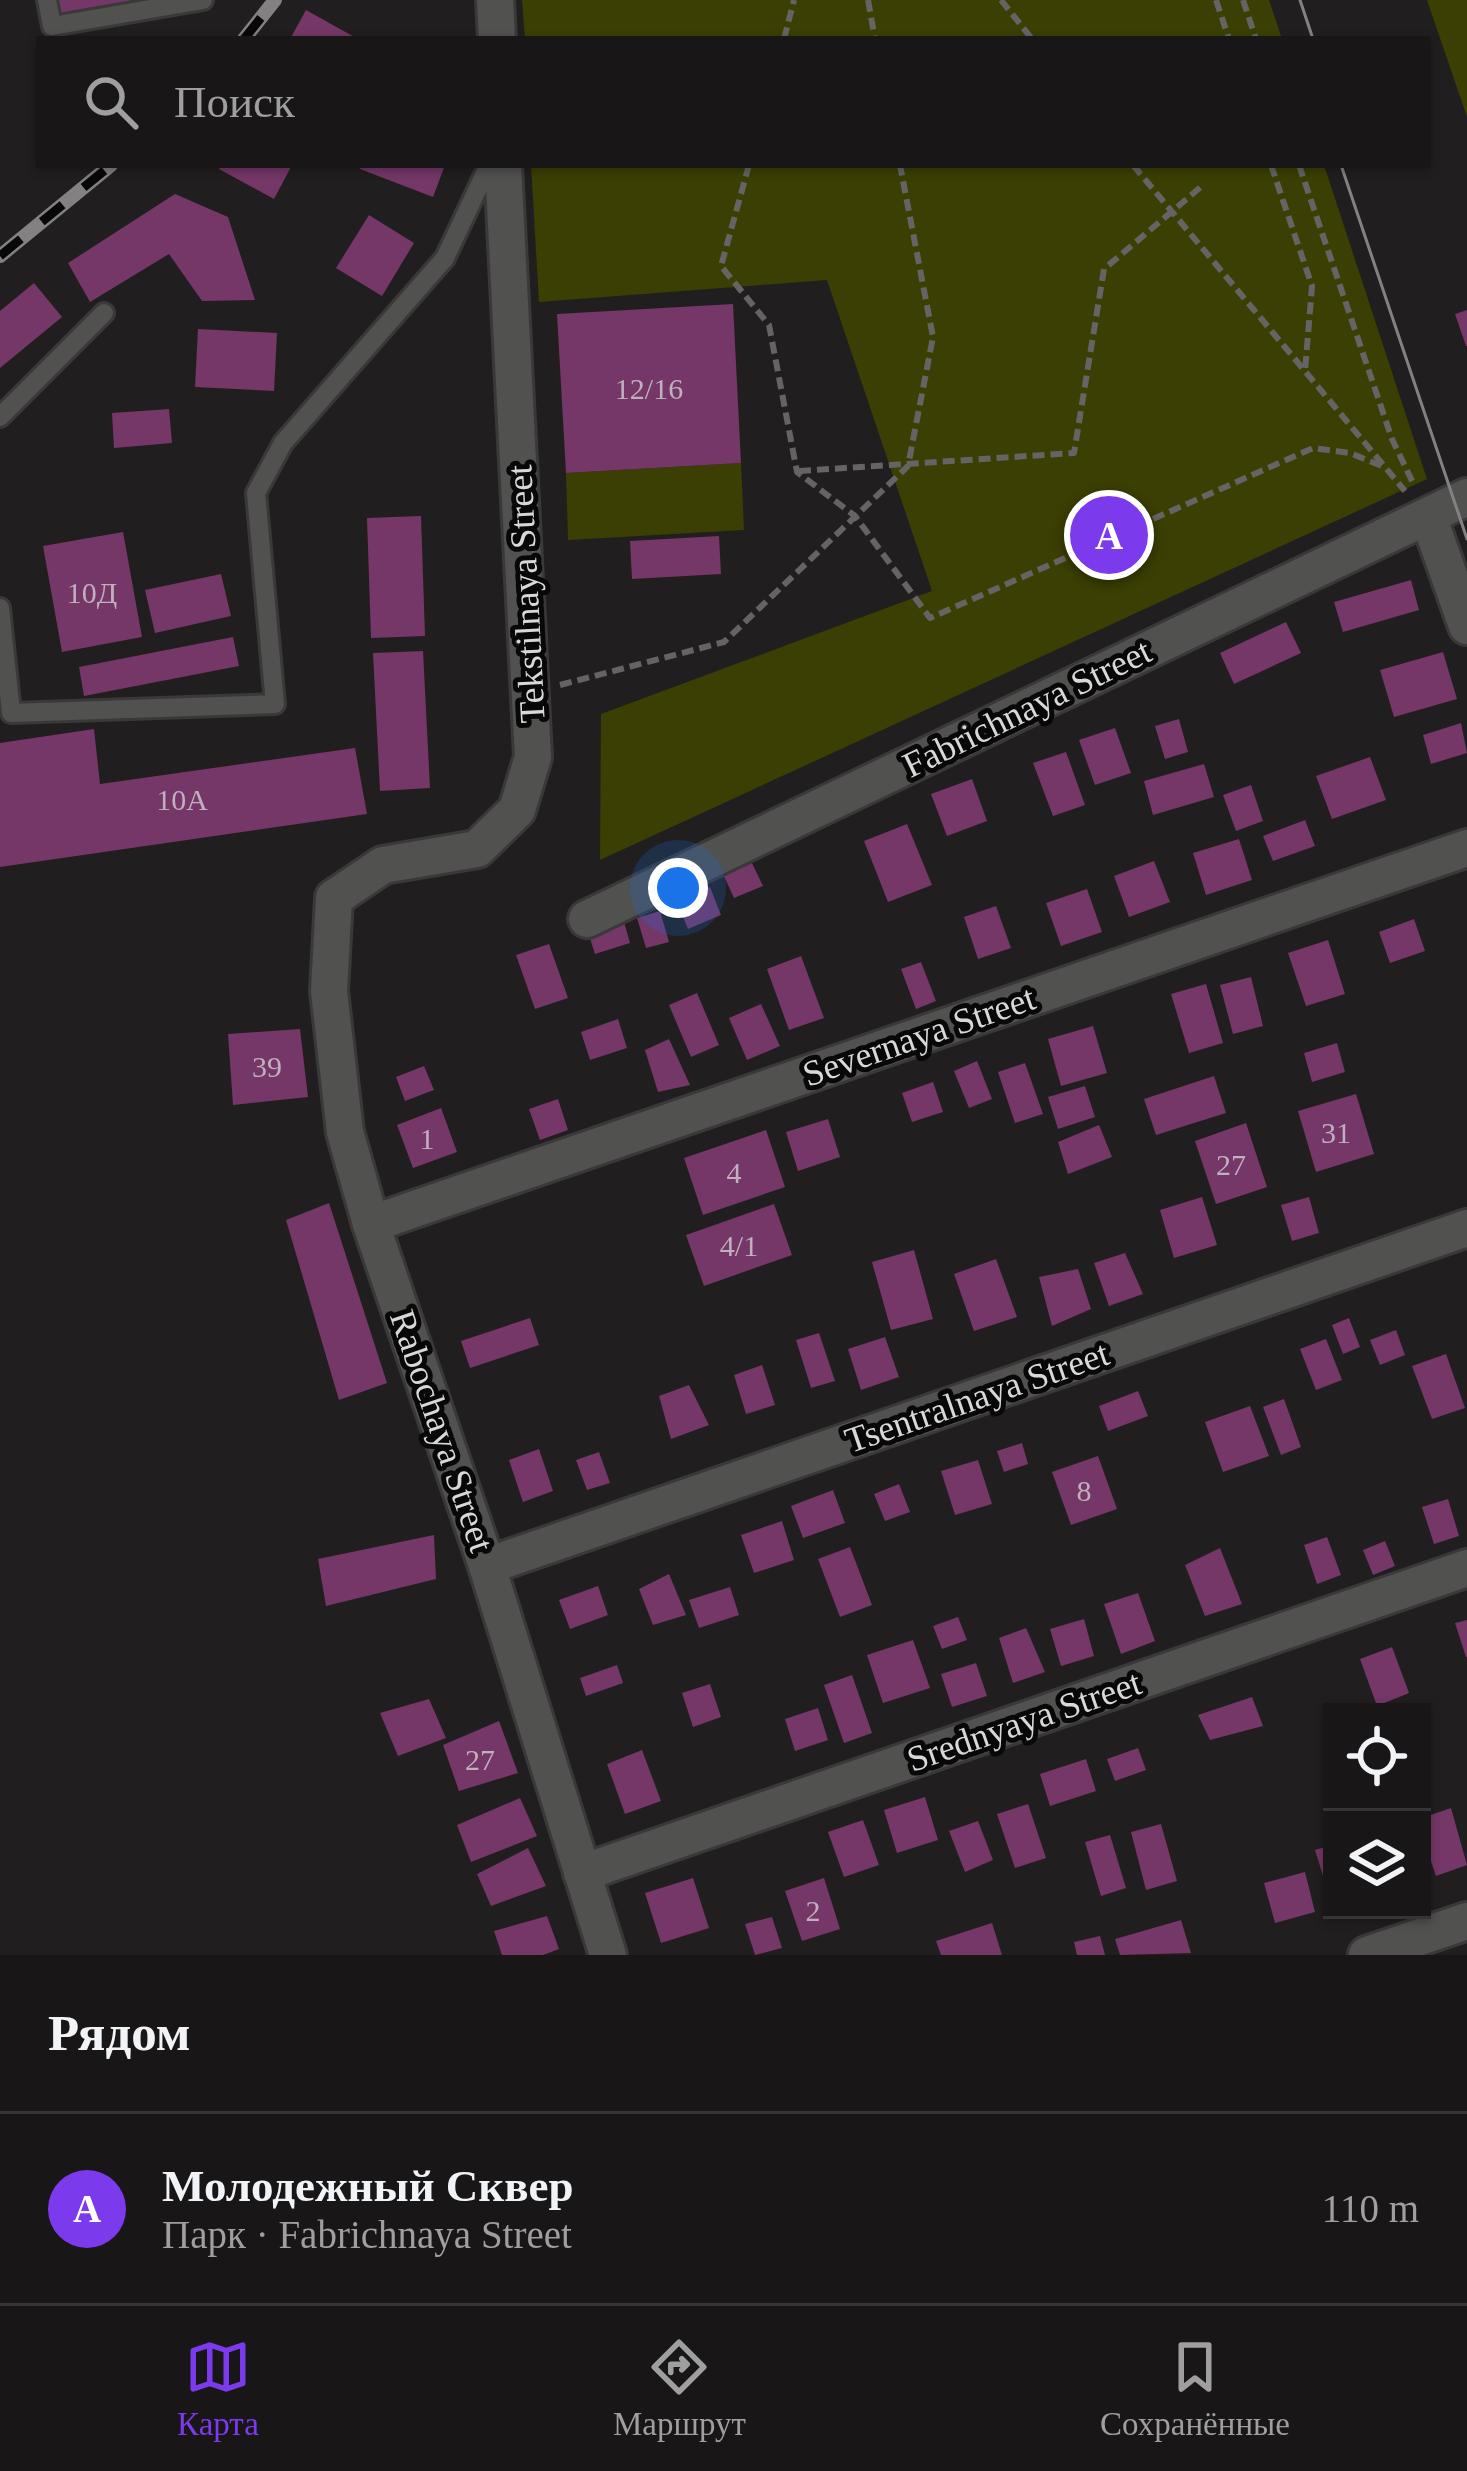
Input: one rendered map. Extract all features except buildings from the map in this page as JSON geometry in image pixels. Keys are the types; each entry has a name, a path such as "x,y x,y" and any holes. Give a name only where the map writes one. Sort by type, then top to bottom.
{"street":[{"path":"495,0 497,36"},
{"name":"Tekstilnaya Street","path":"334,898 383,865 477,849 517,810 533,757 503,168"},
{"name":"Fabrichnaya Street","path":"587,919 1467,497"},
{"path":"1428,516 1467,626"},
{"name":"Severnaya Street","path":"371,1224 1467,848"},
{"name":"Rabochaya Street","path":"334,898 328,991 346,1132 371,1224 488,1566 608,1955"},
{"name":"Tsentralnaya Street","path":"488,1566 1467,1228"},
{"name":"Srednyaya Street","path":"582,1873 1467,1568"},
{"path":"1367,1955 1467,1921"}],"lane":[{"path":"46,0 52,26 203,0"},
{"path":"0,608 11,713 275,704 256,493 283,443 445,258 488,168"},
{"path":"0,417 104,313"}],"path":[{"path":"785,36 794,0"},
{"path":"868,0 874,36"},
{"path":"1001,0 1030,36"},
{"path":"1216,0 1228,36"},
{"path":"1243,0 1255,36"},
{"path":"747,168 721,266 769,325 797,472 855,517 930,619 1313,448 1350,453 1382,466"},
{"path":"533,692 724,642 908,466 933,337 900,168"},
{"path":"1135,168 1428,516"},
{"path":"1272,168 1312,286 1305,371"},
{"path":"1300,168 1392,439 1428,516"},
{"path":"797,472 1074,453 1104,269 1202,185"}],"shaded area":[{"path":"522,0 1269,0 1281,36 525,36"},
{"path":"1427,0 1467,0 1467,117"},
{"path":"531,168 1325,168 1427,479 600,860 601,714 932,591 827,280 539,302"},
{"path":"741,463 744,530 568,540 566,473"}],"tram line":[{"path":"1300,0 1312,36"},
{"path":"1342,168 1467,539"}],"railway":[{"path":"246,36 275,0"},
{"path":"0,256 107,168"}],"place":[{"name":"Молодежный Сквер","path":"1109,535"}]}
